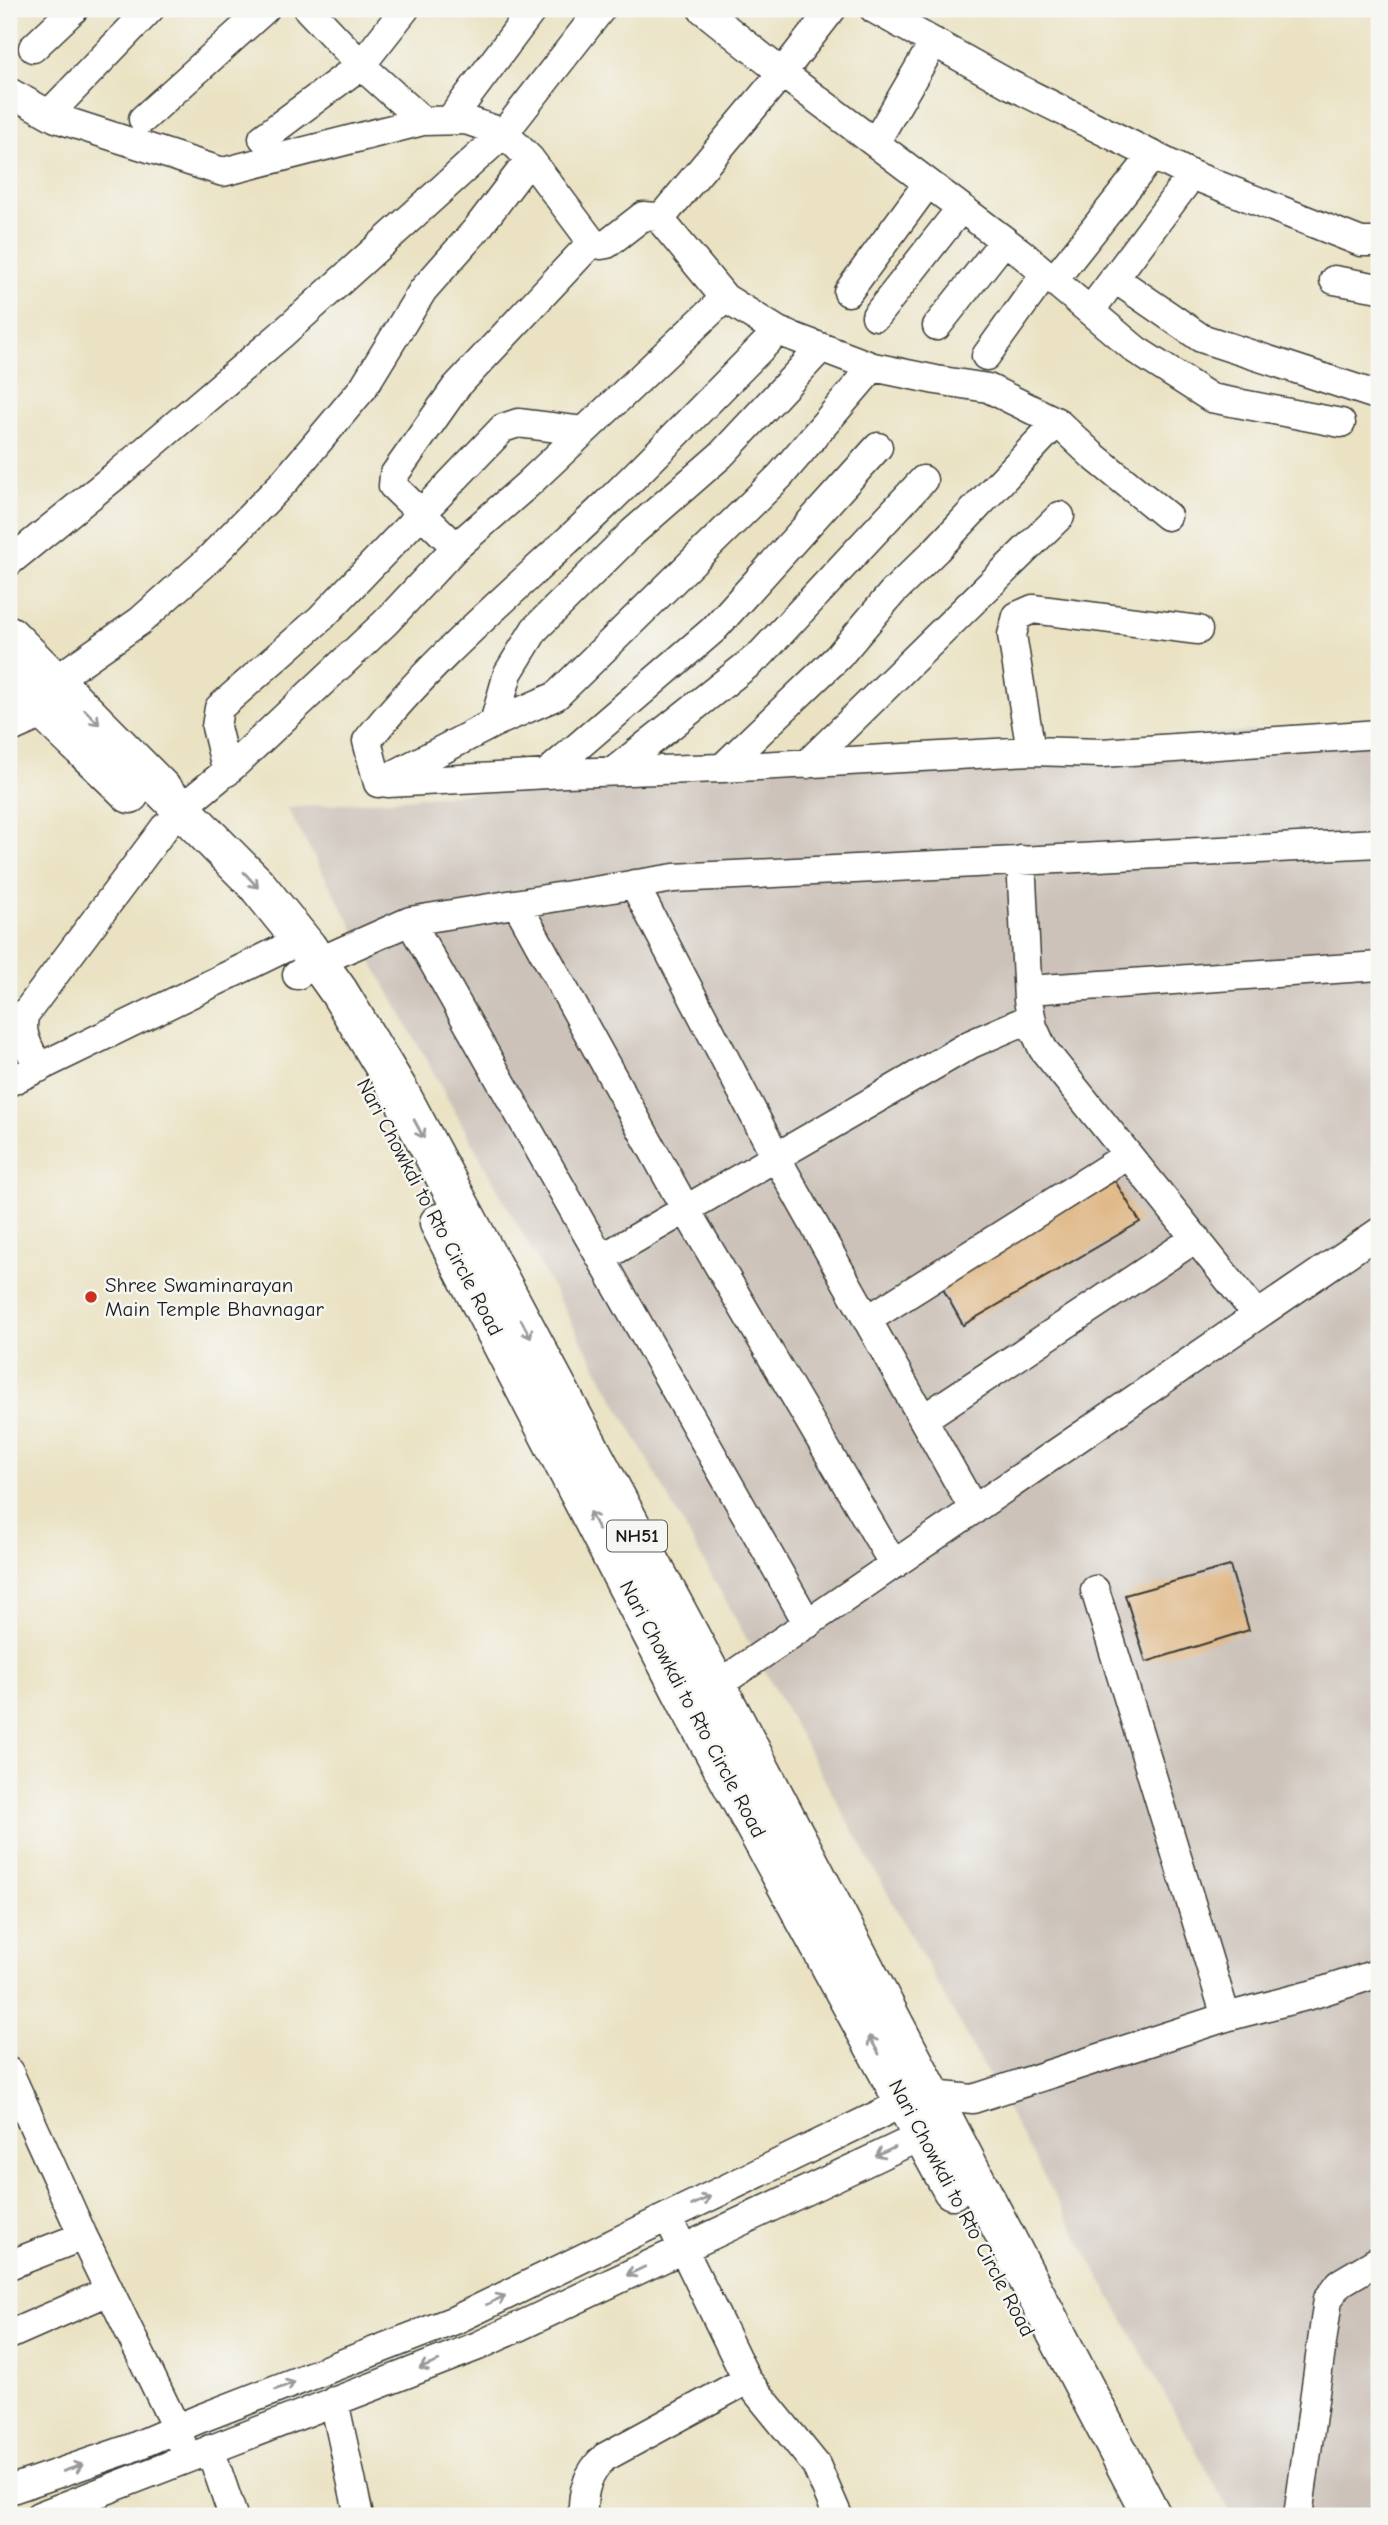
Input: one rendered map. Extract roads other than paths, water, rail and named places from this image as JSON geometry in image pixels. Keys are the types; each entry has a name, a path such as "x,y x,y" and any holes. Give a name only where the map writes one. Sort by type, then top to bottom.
{"highway":[{"name":"NH51","path":"9,635 35,691"},
{"name":"Nari Chowkdi to Rto Circle Road","path":"35,691 173,818 299,957 703,1695 936,2111 1126,2516"},
{"name":"NH51","path":"936,2111 1152,2516"}],"street":[{"path":"33,48 74,9"},
{"path":"49,114 150,9"},
{"path":"143,119 265,9"},
{"path":"308,9 361,65 437,121"},
{"path":"262,138 361,65 405,9"},
{"path":"437,121 533,9"},
{"path":"9,562 281,335 504,133 601,9"},
{"path":"702,9 1004,241 1136,350 1211,398 1341,424"},
{"path":"456,547 393,486 394,475 456,387 599,243 652,218 782,73 832,9"},
{"path":"873,9 1009,84 1192,175 1361,242 1379,242"},
{"path":"875,143 934,42"},
{"path":"9,92 49,114 223,172 437,121 466,120 504,133 530,159 599,243"},
{"path":"986,356 1153,155"},
{"path":"9,729 35,691 140,621 205,562 285,481 362,388 423,290 477,230 530,159"},
{"path":"1090,311 1192,175"},
{"path":"848,292 928,183"},
{"path":"876,316 961,208"},
{"path":"652,218 725,298 778,331 873,367 988,388 1057,422 1092,455 1167,516"},
{"path":"937,326 1004,241"},
{"path":"1114,278 1201,338 1379,396"},
{"path":"1334,280 1379,288"},
{"path":"39,1068 23,1032 25,1014 173,818 227,772 386,622 456,547 725,298"},
{"path":"378,783 367,741 399,702 493,609 601,509 778,331"},
{"path":"494,723 508,673 535,629 633,532 721,455 821,348"},
{"path":"378,783 494,723 556,696 780,476 873,367"},
{"path":"722,768 838,657 891,593 937,549 1057,422"},
{"path":"227,772 216,727 219,708 321,618 503,428 518,423 583,431"},
{"path":"546,774 713,630 878,447"},
{"path":"614,771 761,654 923,480"},
{"path":"807,764 1060,516"},
{"path":"1031,751 1012,635 1017,616 1033,609 1198,630"},
{"path":"378,783 1031,751 1102,753 1379,734"},
{"path":"9,1082 299,957 410,921 697,876 1379,843"},
{"path":"1021,860 1031,1018 1043,1049 1257,1315"},
{"path":"634,884 776,1157 974,1510"},
{"path":"517,904 686,1210 894,1565"},
{"path":"410,921 808,1624"},
{"path":"1028,990 1379,966"},
{"path":"602,1258 971,1044 1031,1018"},
{"path":"867,1320 1128,1155"},
{"path":"703,1695 1379,1232"},
{"path":"923,1419 1196,1238"},
{"path":"1095,1590 1226,2017"},
{"path":"9,2490 129,2449 176,2428 455,2320 667,2217 936,2111 1226,2017 1314,1994 1379,1973"},
{"path":"9,2072 83,2236 176,2428 199,2454 233,2516"},
{"path":"39,2516 102,2505 199,2454 478,2346 684,2248 936,2111"},
{"path":"667,2217 747,2380 816,2465 838,2516"},
{"path":"9,2265 83,2236"},
{"path":"1298,2516 1328,2299 1340,2283 1379,2260"},
{"path":"9,2335 109,2291"},
{"path":"583,2516 582,2501 586,2483 593,2468 605,2457 747,2380"},
{"path":"334,2401 359,2516"}],"place":[{"name":"Shree Swaminarayan Main Temple Bhavnagar","path":"91,1297"}]}
